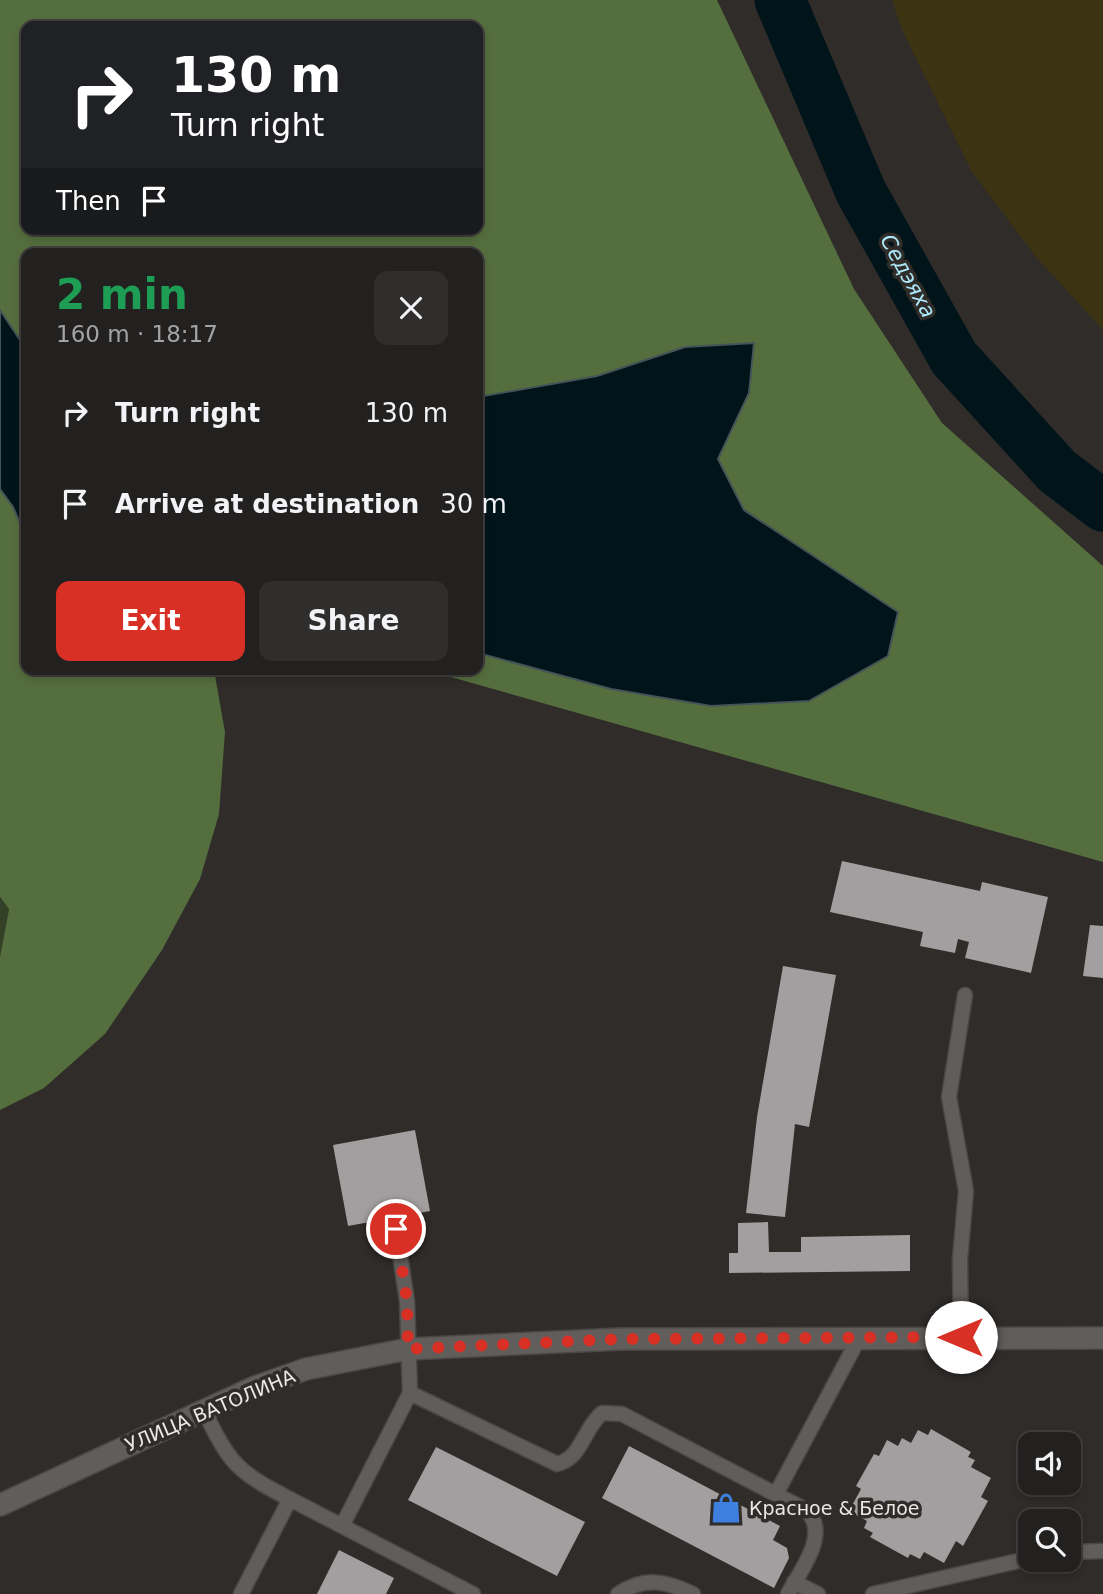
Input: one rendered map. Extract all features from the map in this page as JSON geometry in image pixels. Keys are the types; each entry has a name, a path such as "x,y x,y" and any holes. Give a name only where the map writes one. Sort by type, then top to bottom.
{"street":[{"name":"УЛИЦА ВАТОЛИНА","path":"0,1505 203,1409 306,1369 408,1349 557,1341 1103,1338"}],"lane":[{"path":"961,1337 960,1259 966,1191 949,1097 965,995"},
{"path":"343,1524 410,1393 407,1301 396,1229"},
{"path":"776,1494 859,1338"},
{"path":"410,1393 557,1464 574,1456 593,1420 602,1413 622,1414 806,1510 816,1525 814,1544 791,1588 818,1594"},
{"path":"203,1409 234,1464 250,1479 343,1524 463,1592"},
{"path":"241,1594 290,1499"},
{"path":"1081,1552 1103,1551"},
{"path":"873,1594 900,1591 1018,1561"},
{"path":"618,1594 642,1582 658,1581 693,1594"}],"green space":[{"path":"0,0 717,0 854,289 942,423 1103,566 1103,862 444,675 483,675 483,654 611,689 898,612 744,509 718,458 749,393 685,347 597,376 483,396 483,248 21,248 21,342 0,310"},
{"path":"0,489 13,507 21,525 21,675 215,675 225,732 219,814 200,879 162,950 105,1034 44,1088 0,1110 0,957 9,909 0,897"},
{"path":"0,898 9,908 0,957"}],"sand":[{"path":"892,0 1103,0 1103,330 1036,257 972,172 902,30"}],"shaded area":[{"path":"0,310 21,342 21,525 13,507 0,489"},
{"path":"754,343 749,393 718,459 744,510 898,612 888,656 809,701 711,706 611,689 483,654 483,396 597,376 685,347"}],"building":[{"path":"842,861 980,891 982,882 1048,897 1031,973 965,958 969,942 958,939 955,953 920,946 923,932 830,912"},
{"path":"1090,925 1103,926 1103,978 1083,976"},
{"path":"783,966 836,975 809,1127 795,1124 785,1217 746,1213 757,1117"},
{"path":"415,1130 430,1211 348,1226 333,1145"},
{"path":"768,1222 769,1252 801,1252 801,1237 910,1235 910,1271 729,1273 729,1253 738,1253 738,1223"},
{"path":"931,1429 971,1452 968,1457 975,1460 971,1467 991,1478 981,1497 988,1501 963,1546 956,1541 944,1563 924,1552 920,1559 910,1554 908,1558 870,1537 873,1533 864,1528 867,1521 849,1511 861,1489 856,1486 874,1454 879,1456 887,1440 898,1446 902,1438 911,1443 918,1430 928,1435"},
{"path":"629,1446 780,1526 773,1540 787,1548 789,1558 774,1588 602,1498"},
{"path":"436,1447 585,1522 557,1576 408,1500"},
{"path":"339,1550 394,1578 386,1594 317,1594"}],"waterway":[{"name":"Седэяха","path":"780,0 861,192 954,358 1057,471 1103,506"}],"place":[{"name":"Красное & Белое","path":"726,1508"}],"route":[{"path":"396,1229 407,1301 408,1349 621,1339 961,1337"}]}
